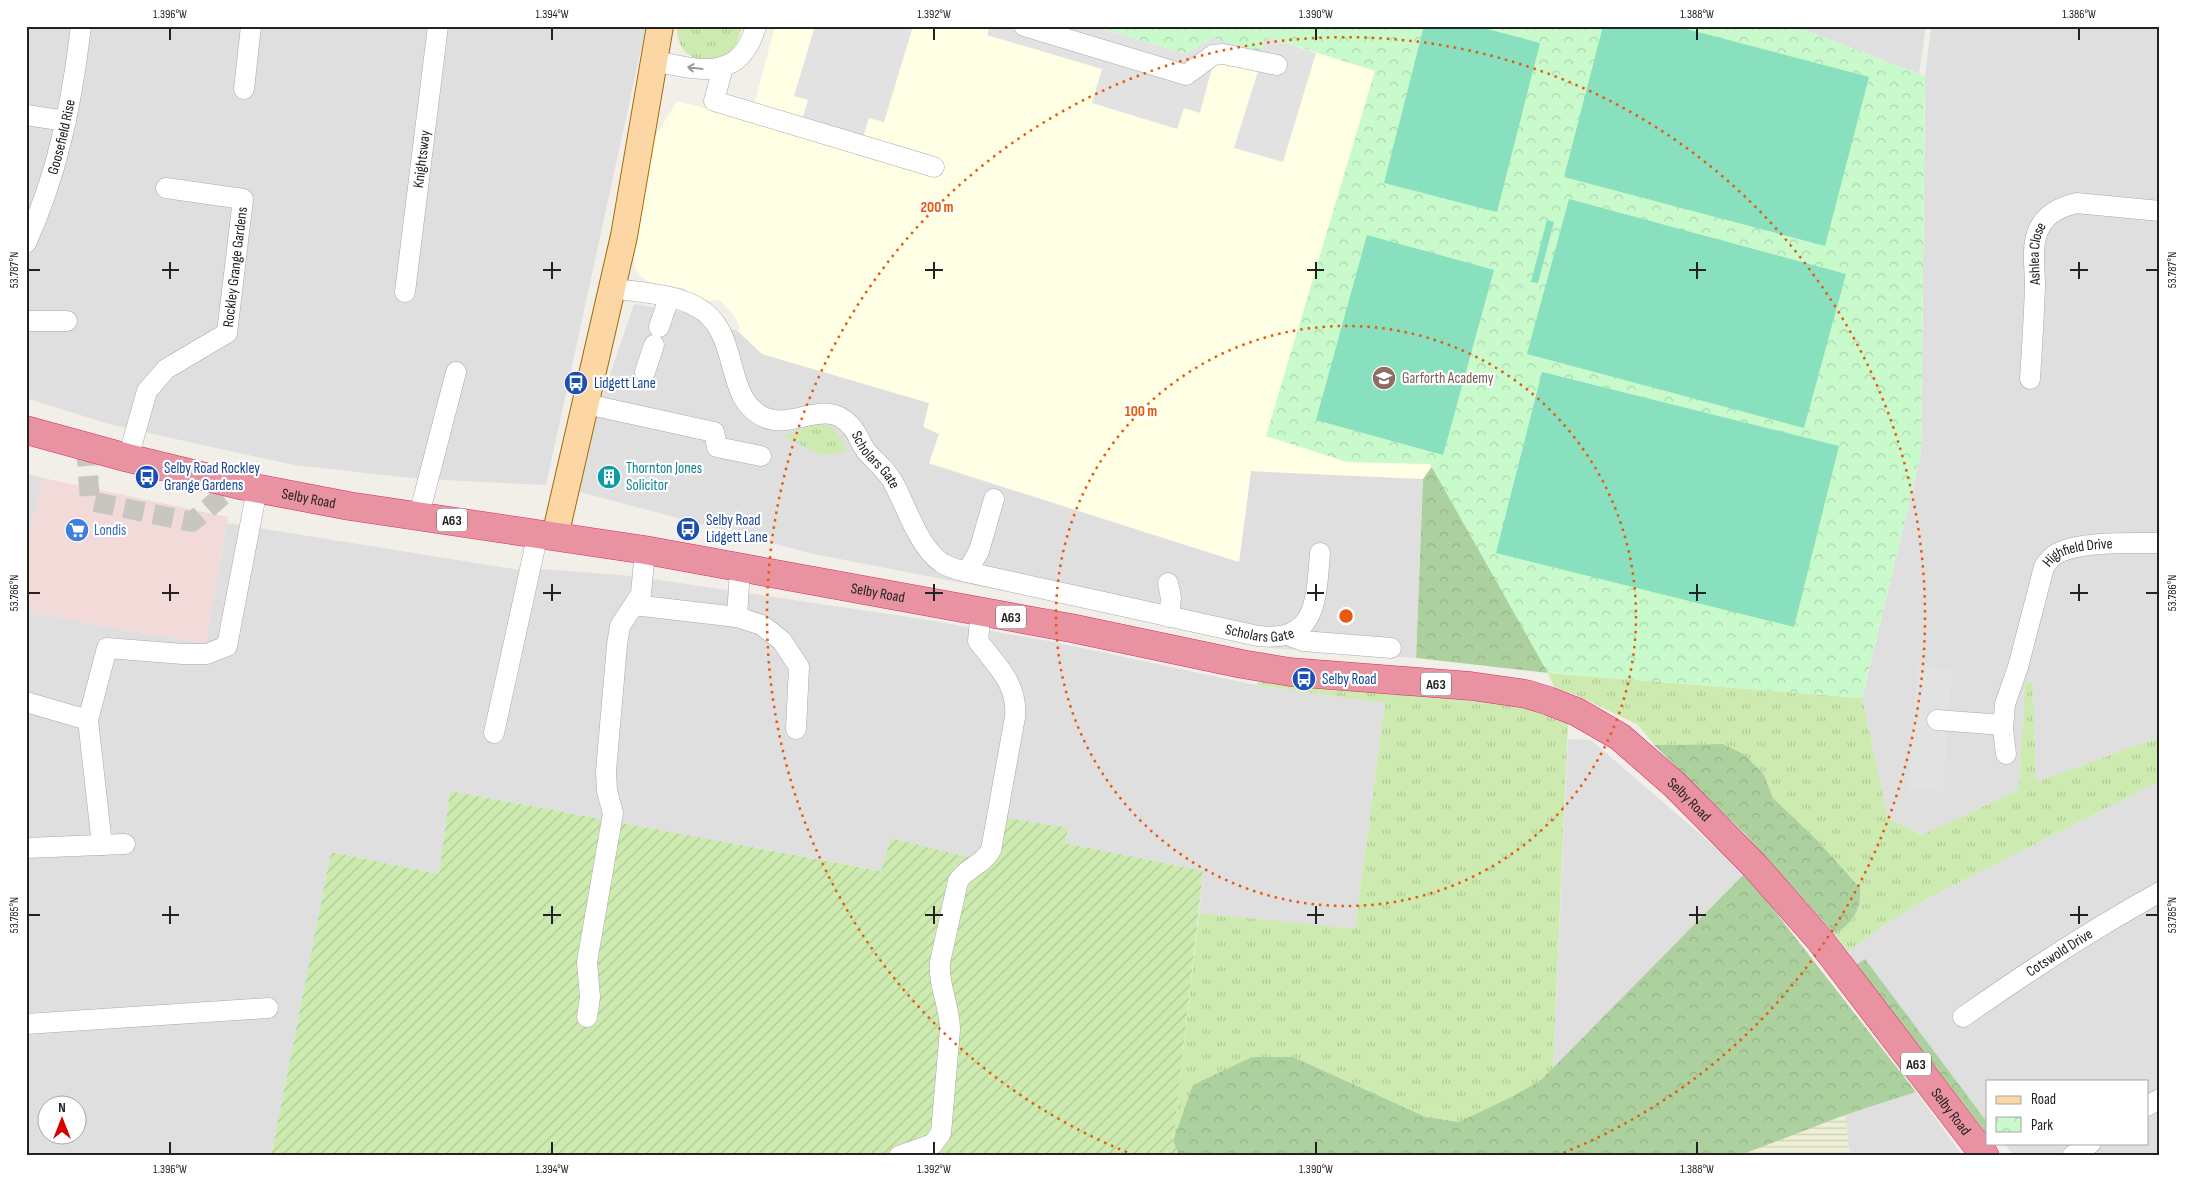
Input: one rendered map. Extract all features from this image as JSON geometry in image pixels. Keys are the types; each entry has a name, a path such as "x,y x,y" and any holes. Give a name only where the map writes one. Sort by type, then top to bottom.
{"highway":[{"name":"Selby Road","path":"26,430 128,458 257,489 349,506 420,515 645,550 740,569 981,611 1280,670 1471,686 1526,694 1549,701 1597,723 1617,735 1641,754 1675,785 1794,908 1985,1156"}],"main road":[{"path":"546,534 586,404 612,288 660,26"}],"street":[{"name":"Goosefield Rise","path":"26,243 41,212 61,149 81,26"},
{"path":"244,89 251,26"},
{"name":"Knightsway","path":"405,292 438,26"},
{"path":"654,61 702,69 723,67 742,57 752,41 756,26"},
{"path":"1024,26 1186,75 1213,55 1223,54 1277,65"},
{"path":"723,67 714,101 934,167"},
{"path":"26,115 66,121"},
{"name":"Rockley Grange Gardens","path":"128,458 147,391 166,369 227,333 243,199 166,188"},
{"name":"Ashlea Close","path":"2030,379 2035,286 2035,238 2041,225 2050,214 2062,207 2076,203 2160,211"},
{"name":"Scholars Gate","path":"612,288 669,298 698,307 718,324 724,336 743,398 752,410 765,418 780,421 794,420 820,412 832,414 852,426 867,452 891,478 929,550 944,564 967,572 1273,638 1288,635 1300,627 1310,615 1316,601 1320,553"},
{"path":"645,372 669,298"},
{"path":"26,321 67,321"},
{"path":"420,515 456,372"},
{"path":"586,404 714,432 717,447 761,456"},
{"path":"102,845 88,720 107,648 207,654 226,646 257,489"},
{"path":"967,572 978,552 994,499"},
{"path":"494,733 546,534"},
{"name":"Highfield Drive","path":"2003,724 2008,691 2018,666 2041,576 2050,558 2067,549 2086,546 2160,543"},
{"path":"588,1018 590,996 588,962 613,812 607,791 606,771 617,645 620,626 641,594 645,550"},
{"path":"737,617 740,569"},
{"path":"1168,583 1170,598 1169,616"},
{"path":"634,605 737,617 762,625 782,641 799,667 796,729"},
{"path":"899,1156 933,1144 941,1132 950,1016 939,975 940,962 958,880 963,874 986,859 990,850 1015,717 1014,691 1008,680 978,641 981,611"},
{"path":"1288,635 1303,641 1391,648"},
{"path":"26,702 88,720"},
{"path":"1937,720 2003,724 2006,754"},
{"path":"26,848 125,844"},
{"name":"Cotswold Drive","path":"1963,1018 2036,966 2096,927 2160,892"},
{"path":"26,1024 268,1008"},
{"path":"2148,1105 2160,1098"},
{"path":"2072,1156 2090,1144"}],"shaded area":[{"path":"26,26 646,26 546,485 420,479 294,465 112,425 26,398"},
{"name":"Garforth Academy","path":"775,26 1793,26 1925,76 1921,453 1862,698 1548,673 1416,658 1423,479 1251,471 1239,562 929,463 939,434 923,427 929,403 762,354 738,331 740,327 733,314 720,300 705,301 687,293 685,288 650,283 635,268 634,257 654,139 677,101 750,120"},
{"path":"815,26 913,26 884,122 869,118 863,138 802,120 808,100 794,96"},
{"path":"990,26 1094,26 1185,54 1212,38 1260,51 1268,37 1316,53 1283,162 1234,148 1258,71 1214,60 1200,113 1184,108 1177,129 1092,103 1102,69 987,35"},
{"path":"1793,26 1926,26 1919,74"},
{"path":"1931,26 2160,26 2160,737 2036,782 2033,684 2025,683 2019,790 1923,835 1888,818 1862,698 1921,453 1925,76"},
{"path":"634,304 682,312 738,331 762,354 929,403 939,434 930,464 1239,562 1251,471 1423,479 1416,658 1270,648 1121,614 814,554 576,491 596,416"},
{"path":"26,473 43,478 26,546"},
{"path":"43,478 228,517 205,643 26,612 26,546"},
{"path":"227,523 520,570 544,569 632,576 922,619 1049,641 1255,685 1385,703 1355,930 1199,913 1203,871 1065,843 1068,829 990,815 980,850 975,856 882,871 450,791 439,874 331,852 271,1156 26,1156 26,612 205,643"},
{"path":"1918,666 1952,669 1943,791 1908,788"},
{"path":"1568,739 1591,740 1745,873 1553,1068"},
{"path":"2160,781 2160,1156 2014,1156 2005,1144 2148,1144 2148,1080 1986,1080 1986,1121 1865,960 1856,965 1848,952 1887,923 1928,898"},
{"path":"1916,1092 1963,1156 1850,1156 1845,1115"},
{"path":"1845,1115 1850,1156 1738,1156"}],"green space":[{"path":"677,26 742,26 737,42 730,52 709,60 694,58 683,49 677,35"},
{"path":"1094,26 1793,26 1925,76 1921,453 1862,698 1548,673 1430,464 1347,462 1266,436 1375,71 1268,37 1260,52 1212,38 1185,54"},
{"path":"1424,26 1476,26 1540,43 1497,212 1384,183"},
{"path":"1603,26 1675,26 1869,77 1825,246 1564,177"},
{"path":"1569,199 1846,274 1804,428 1527,354"},
{"path":"1547,220 1554,222 1538,283 1531,282"},
{"path":"1367,235 1494,270 1443,455 1316,420"},
{"path":"1542,372 1839,446 1794,627 1496,553"},
{"path":"818,423 829,426 837,433 847,452 820,455 784,436"},
{"path":"1433,465 1548,673 1416,658 1423,479"},
{"path":"1548,673 1862,698 1888,818 1922,835 2019,790 2025,683 2033,683 2036,782 2160,737 2160,781 1928,898 1887,923 1848,952 1835,934 1847,925 1855,915 1858,909 1860,888 1817,840 1773,798 1764,775 1722,744 1654,745 1638,725 1576,695 1554,687"},
{"path":"1262,680 1328,689 1456,696 1536,708 1568,723 1553,1068 1541,1080 1459,1122 1426,1117 1293,1057 1173,1141 1199,913 1355,929 1385,703 1255,685"},
{"path":"1723,744 1745,755 1764,775 1773,798 1817,840 1860,888 1858,909 1855,915 1847,925 1835,934 1745,834 1654,745"},
{"path":"450,791 881,871 891,838 966,857 975,856 980,850 990,815 1068,828 1065,843 1203,871 1173,1141 1179,1156 1135,1154 1130,1156 271,1156 331,852 439,874"},
{"path":"1745,873 1916,1092 1845,1115 1738,1156 1179,1156 1173,1141 1193,1085 1252,1057 1293,1057 1426,1117 1459,1122 1515,1095 1541,1080"},
{"path":"1865,959 1986,1121 1986,1133 1856,965"}],"tunnel":[{"path":"86,446 90,501 192,522 222,496 239,485"}],"place":[{"name":"Garforth Academy","path":"1384,378"},
{"name":"Lidgett Lane","path":"576,383"},
{"name":"Selby Road Rockley Grange Gardens","path":"147,477"},
{"name":"Thornton Jones Solicitor","path":"609,477"},
{"name":"Selby Road Lidgett Lane","path":"688,529"},
{"name":"Londis","path":"77,530"},
{"name":"Selby Road","path":"1304,679"}]}
